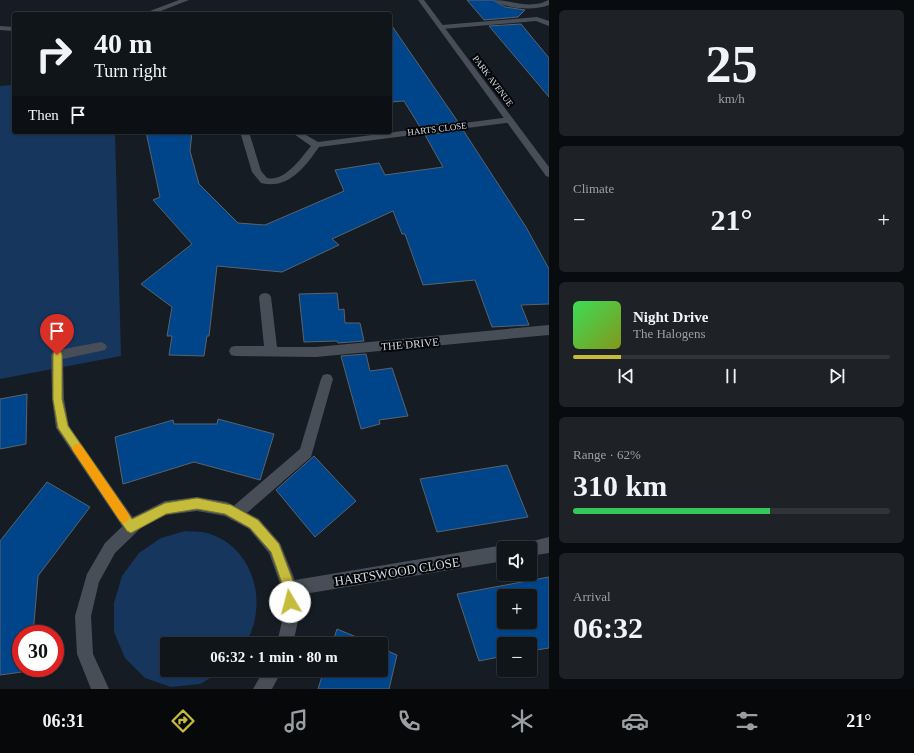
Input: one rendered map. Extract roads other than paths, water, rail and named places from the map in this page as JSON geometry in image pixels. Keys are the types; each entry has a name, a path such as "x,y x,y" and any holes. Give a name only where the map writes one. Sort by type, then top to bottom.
{"street":[{"path":"152,12 186,0"},
{"name":"PARK AVENUE","path":"421,0 549,174"},
{"path":"497,0 524,7 543,6 549,2"},
{"path":"442,27 537,19 549,24"},
{"path":"0,28 12,29"},
{"name":"HARTS CLOSE","path":"316,145 510,120"},
{"path":"245,134 257,172 264,181 274,182 286,178 306,158 316,145 298,134"},
{"path":"265,297 271,351"},
{"name":"THE DRIVE","path":"235,351 316,352 549,330"},
{"path":"101,347 57,355 58,399 63,428 131,527"},
{"path":"235,514 306,452 327,379"},
{"path":"100,689 85,654 83,616 92,579 110,548 131,527 165,508 197,504 227,509 254,524 275,548 290,589 291,616 286,637"},
{"path":"537,547 549,545"},
{"name":"HARTSWOOD CLOSE","path":"290,589 497,554"},
{"path":"262,689 270,677"}]}
